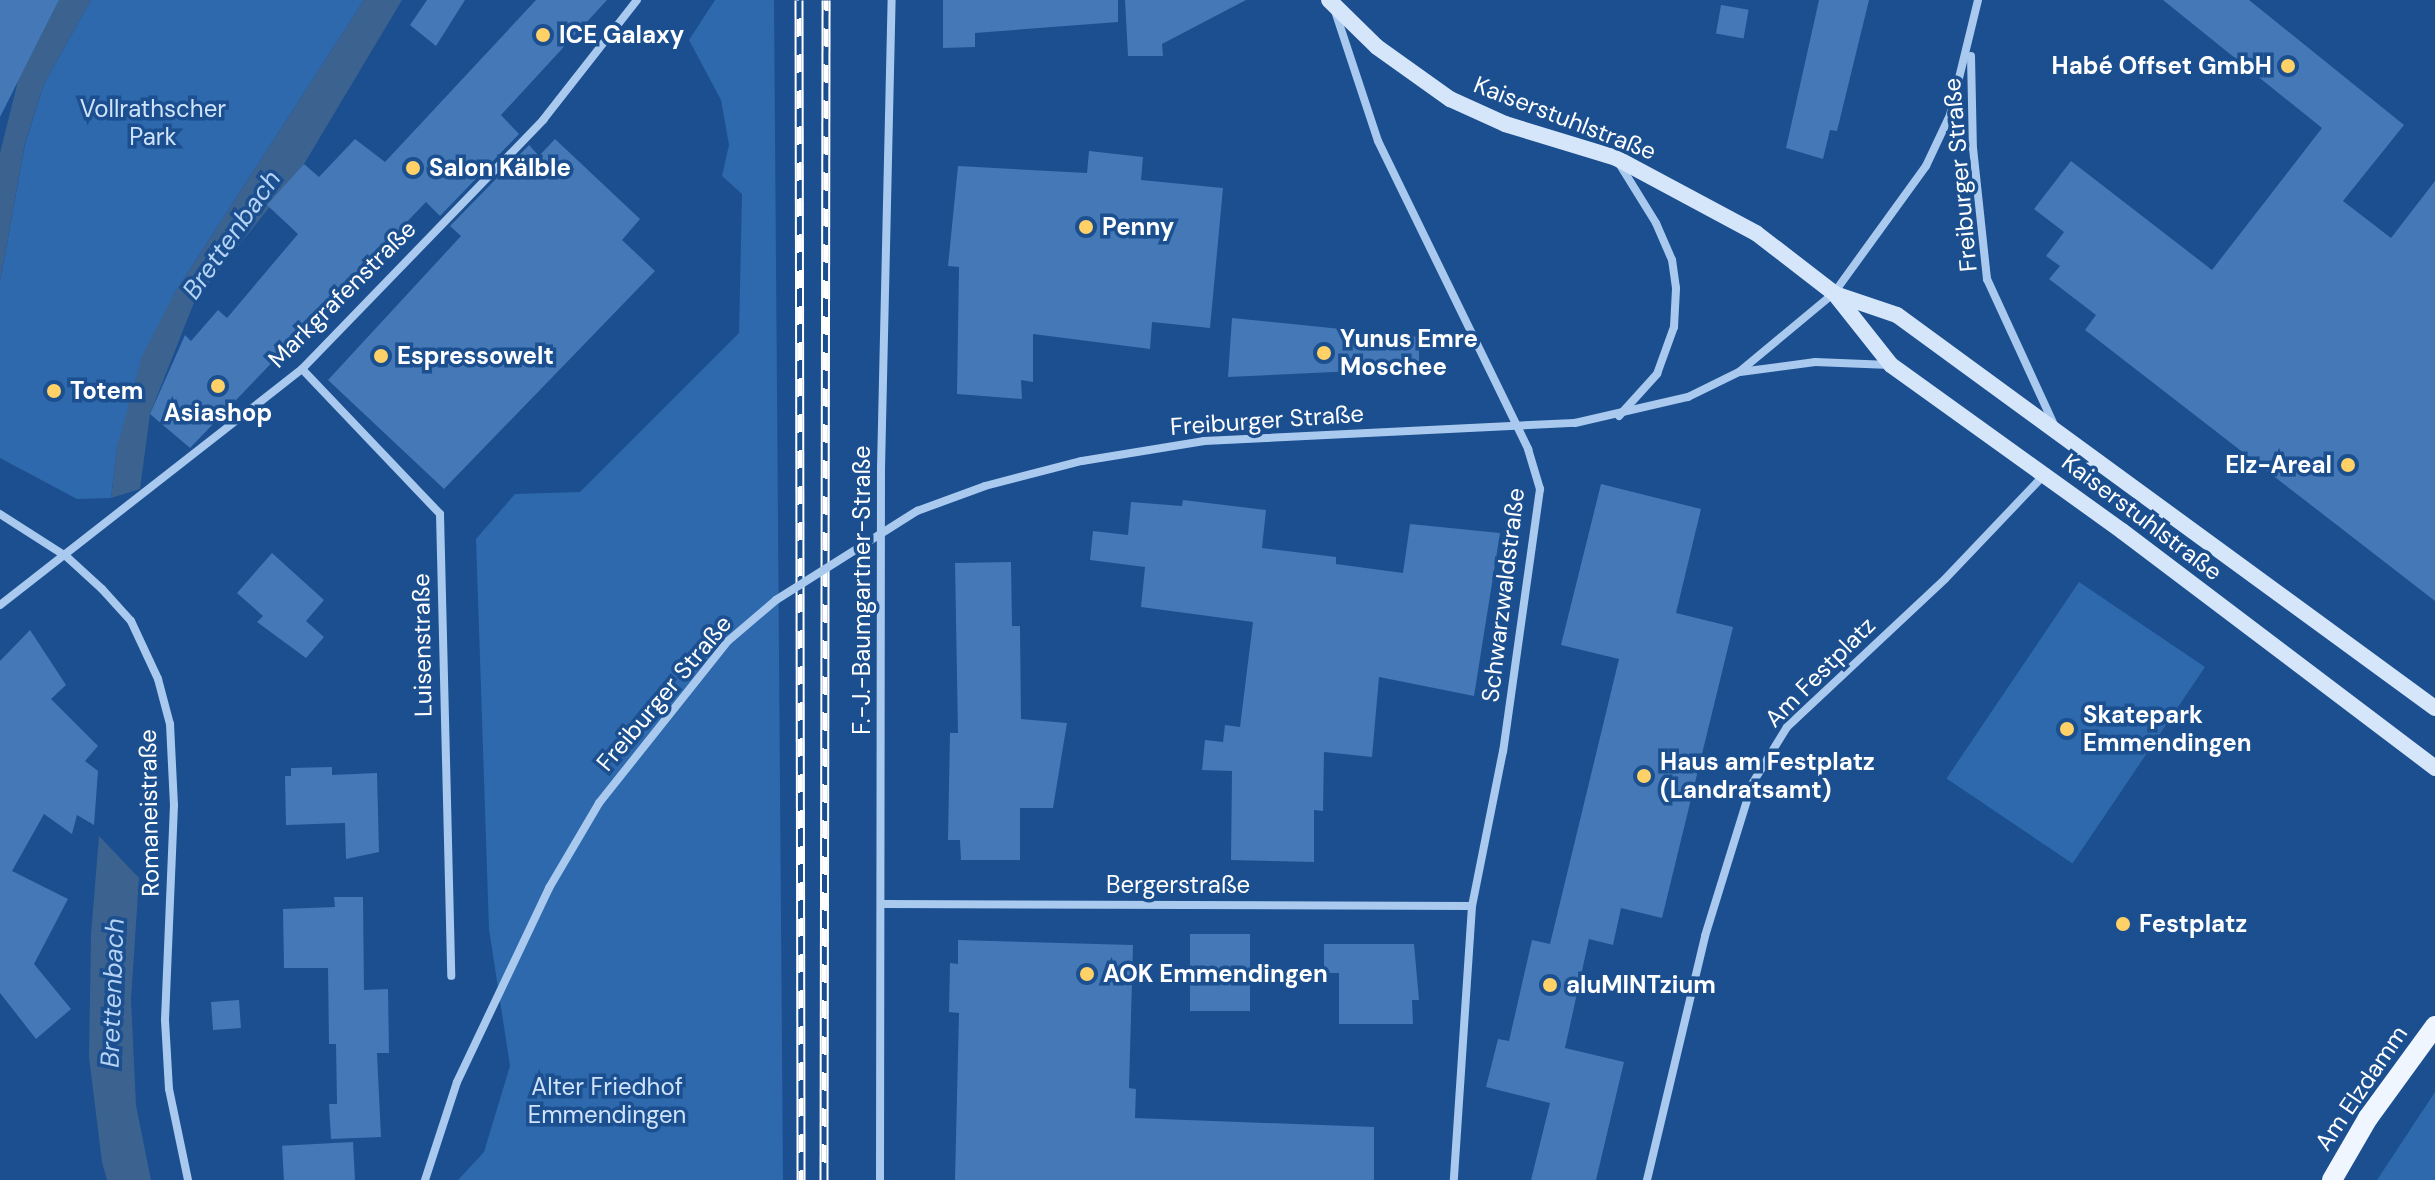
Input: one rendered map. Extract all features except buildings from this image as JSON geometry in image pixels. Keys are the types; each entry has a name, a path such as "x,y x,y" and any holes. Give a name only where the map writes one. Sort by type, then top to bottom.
{"main road":[{"name":"Kaiserstuhlstraße","path":"1331,3 1377,47 1450,99 1505,124 1616,158 1726,215 1834,293 1891,365 2044,474 2435,768"},
{"name":"Kaiserstuhlstraße","path":"1834,293 1897,315 2435,708"},
{"name":"Am Elzdamm","path":"2332,1180 2368,1118 2435,1026"}],"street":[{"name":"Markgrafenstraße","path":"0,605 18,587 67,557 302,369 543,120 637,0"},
{"name":"F.-J.-Baumgartner-Straße","path":"880,1180 883,904 881,468 892,0"},
{"name":"Freiburger Straße","path":"425,1180 457,1082 549,888 599,803 728,641 857,546 930,506 1082,461 1204,441 1575,423 1618,416 1688,397 1739,372 1834,293 1926,166 1950,115 1970,45 1978,0"},
{"name":"Schwarzwaldstraße","path":"1331,3 1378,141 1528,449 1540,489 1503,751 1472,906 1454,1180"},
{"name":"Freiburger Straße","path":"1970,45 1973,148 1987,279 2057,431"},
{"path":"1616,158 1656,223 1672,260 1676,288 1674,327 1657,374 1618,416"},
{"name":"Freiburger Straße","path":"1739,372 1815,362 1891,365"},
{"name":"Luisenstraße","path":"302,369 440,514 451,976"},
{"name":"Am Festplatz","path":"1647,1180 1705,936 1752,784 1787,727 1986,539 2044,474"},
{"name":"Romaneistraße","path":"0,514 67,557 131,621 158,679 170,724 174,819 165,1020 169,1089 188,1180"},
{"name":"Bergerstraße","path":"883,904 1472,906"}],"green space":[{"name":"Vollrathscher Park","path":"91,0 364,0 174,294 117,447 111,498 77,499 0,458 0,282 25,144 44,84"},
{"name":"Alter Friedhof Emmendingen","path":"715,0 774,0 783,1180 458,1180 484,1152 510,1066 489,929 476,539 515,494 580,492 739,333 742,194 722,176 729,145 721,100 689,40"},
{"name":"Skatepark Emmendingen","path":"2079,582 2205,667 2072,863 1946,778"},
{"path":"2435,1092 2435,1180 2377,1180"}],"water":[{"path":"59,0 91,0 44,84 25,143 0,282 0,153 18,81"},
{"name":"Brettenbach","path":"364,0 402,0 304,164 195,300 150,414 140,489 111,498 117,447 142,356 174,294"},
{"name":"Brettenbach","path":"99,836 139,878 131,999 136,1105 151,1180 107,1180 102,1162 89,1057 91,934"}],"railway":[{"path":"799,0 801,1180"},
{"path":"824,1180 826,0"}],"place":[{"name":"ICE Galaxy","path":"543,35"},
{"name":"Habé Offset GmbH","path":"2288,66"},
{"name":"Salon Kälble","path":"413,168"},
{"name":"Penny","path":"1086,227"},
{"name":"Yunus Emre Moschee","path":"1324,353"},
{"name":"Espressowelt","path":"381,356"},
{"name":"Asiashop","path":"218,386"},
{"name":"Totem","path":"54,391"},
{"name":"Elz-Areal","path":"2348,465"},
{"name":"Skatepark Emmendingen","path":"2067,729"},
{"name":"Haus am Festplatz (Landratsamt)","path":"1644,776"},
{"name":"Festplatz","path":"2123,924"},
{"name":"AOK Emmendingen","path":"1087,974"},
{"name":"aluMINTzium","path":"1550,985"}]}
